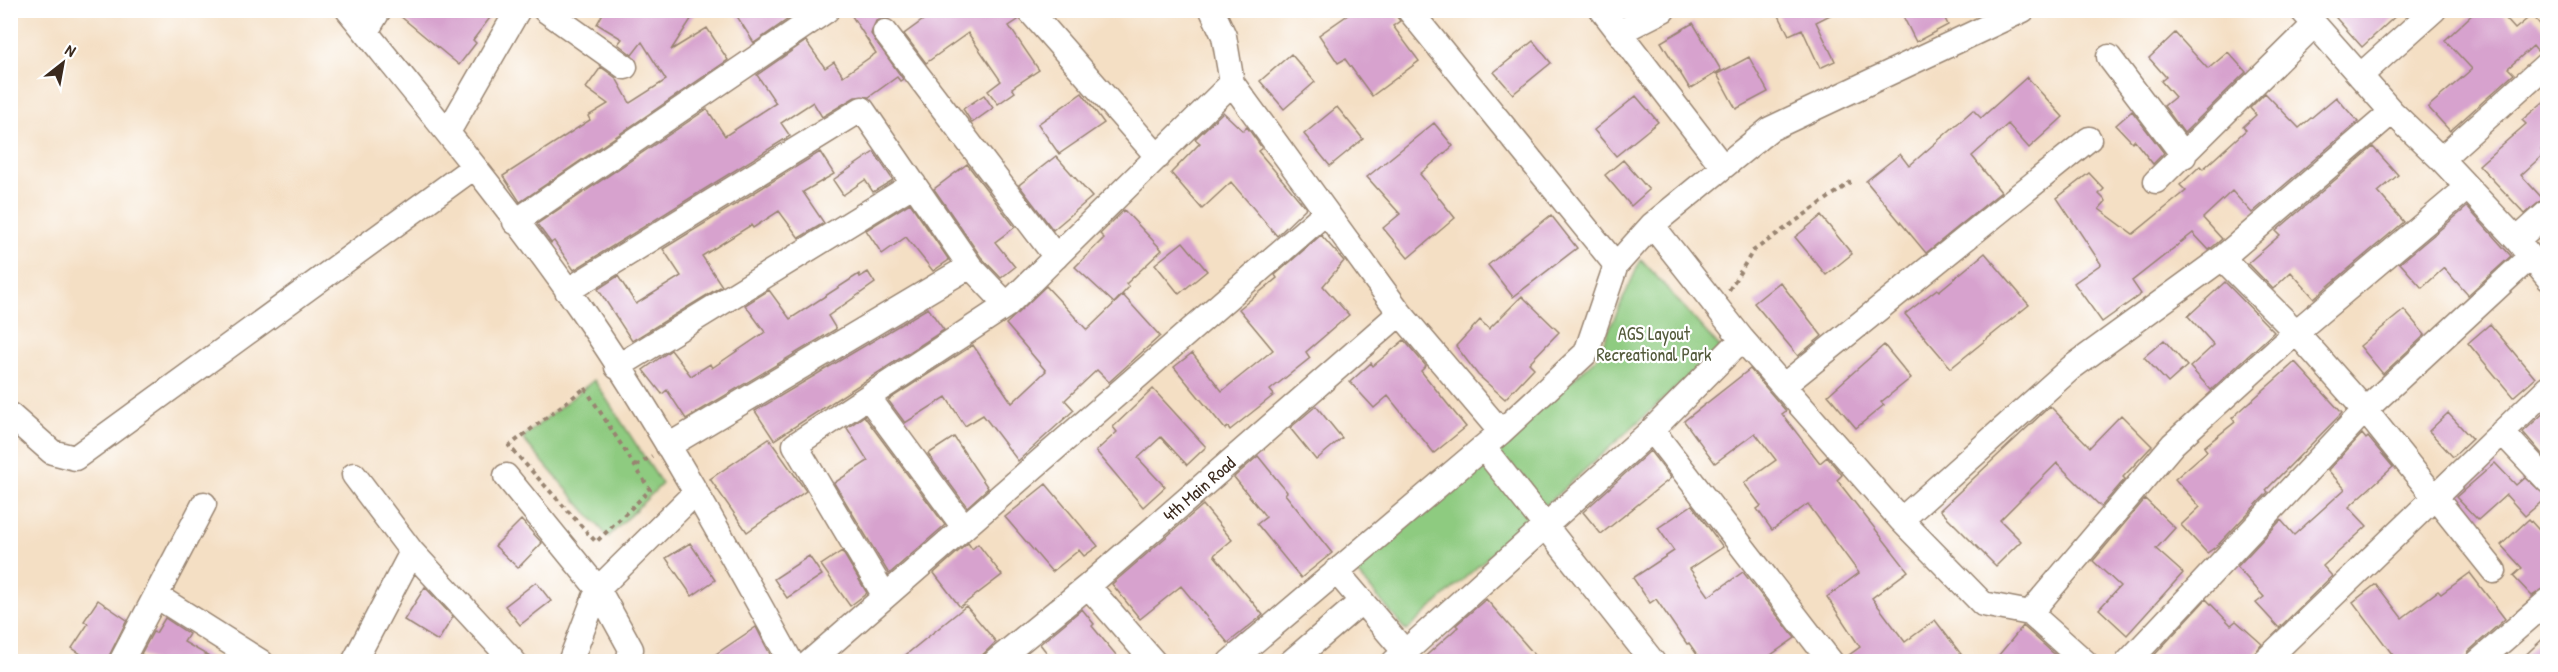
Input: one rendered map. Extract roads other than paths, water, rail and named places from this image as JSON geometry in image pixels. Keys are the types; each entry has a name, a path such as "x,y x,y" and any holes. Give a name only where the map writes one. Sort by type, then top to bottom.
{"street":[{"path":"348,10 448,132 567,291 618,367 696,492 791,662"},
{"path":"366,32 379,10"},
{"path":"448,132 518,10"},
{"path":"545,10 625,67"},
{"path":"515,222 827,10"},
{"path":"1029,10 1158,157"},
{"path":"1212,10 1224,36 1232,83 1400,313 1501,432"},
{"path":"1409,10 1616,265"},
{"path":"1602,10 1723,167"},
{"path":"1620,32 1663,10"},
{"path":"1230,662 1501,432 1586,353 1616,265 1652,225 1770,129 2023,10"},
{"path":"2360,76 2434,10"},
{"path":"2156,181 2184,156 2308,18 2392,112 2441,159 2547,278"},
{"path":"885,32 1056,257"},
{"path":"2109,57 2184,156"},
{"path":"2441,159 2547,63"},
{"path":"885,596 795,445 1006,305 1232,83"},
{"path":"567,291 862,109 970,266 1006,305"},
{"path":"1901,520 2071,368 2222,258 2392,112"},
{"path":"1783,386 2089,140"},
{"path":"10,415 52,452 75,458 474,167"},
{"path":"618,367 914,184"},
{"path":"2030,613 2173,444 2296,332 2467,188"},
{"path":"2128,662 2365,410 2523,249 2547,212"},
{"path":"810,662 1325,213"},
{"path":"1652,225 1742,339 1783,386 1901,520 1983,604 2030,613 2085,662"},
{"path":"2222,258 2296,332 2365,410 2494,571"},
{"path":"668,446 970,266"},
{"name":"4th Main Road","path":"995,662 1088,586 1400,313"},
{"path":"1336,571 1362,601 1399,657 1652,430 1742,339"},
{"path":"2264,662 2547,388"},
{"path":"868,397 964,527"},
{"path":"1652,430 1831,662"},
{"path":"2502,432 2547,481"},
{"path":"1483,447 1546,525 1642,657"},
{"path":"354,475 412,552 511,660"},
{"path":"506,476 598,589 632,657"},
{"path":"570,662 598,589 696,492"},
{"path":"122,662 158,597 204,504"},
{"path":"354,662 412,552"},
{"path":"1088,586 1154,662"},
{"path":"158,597 248,658"},
{"path":"1292,662 1362,601"},
{"path":"2478,662 2547,601"}],"park label":[{"name":"AGS Layout Recreational Park","path":"1654,343"}]}
